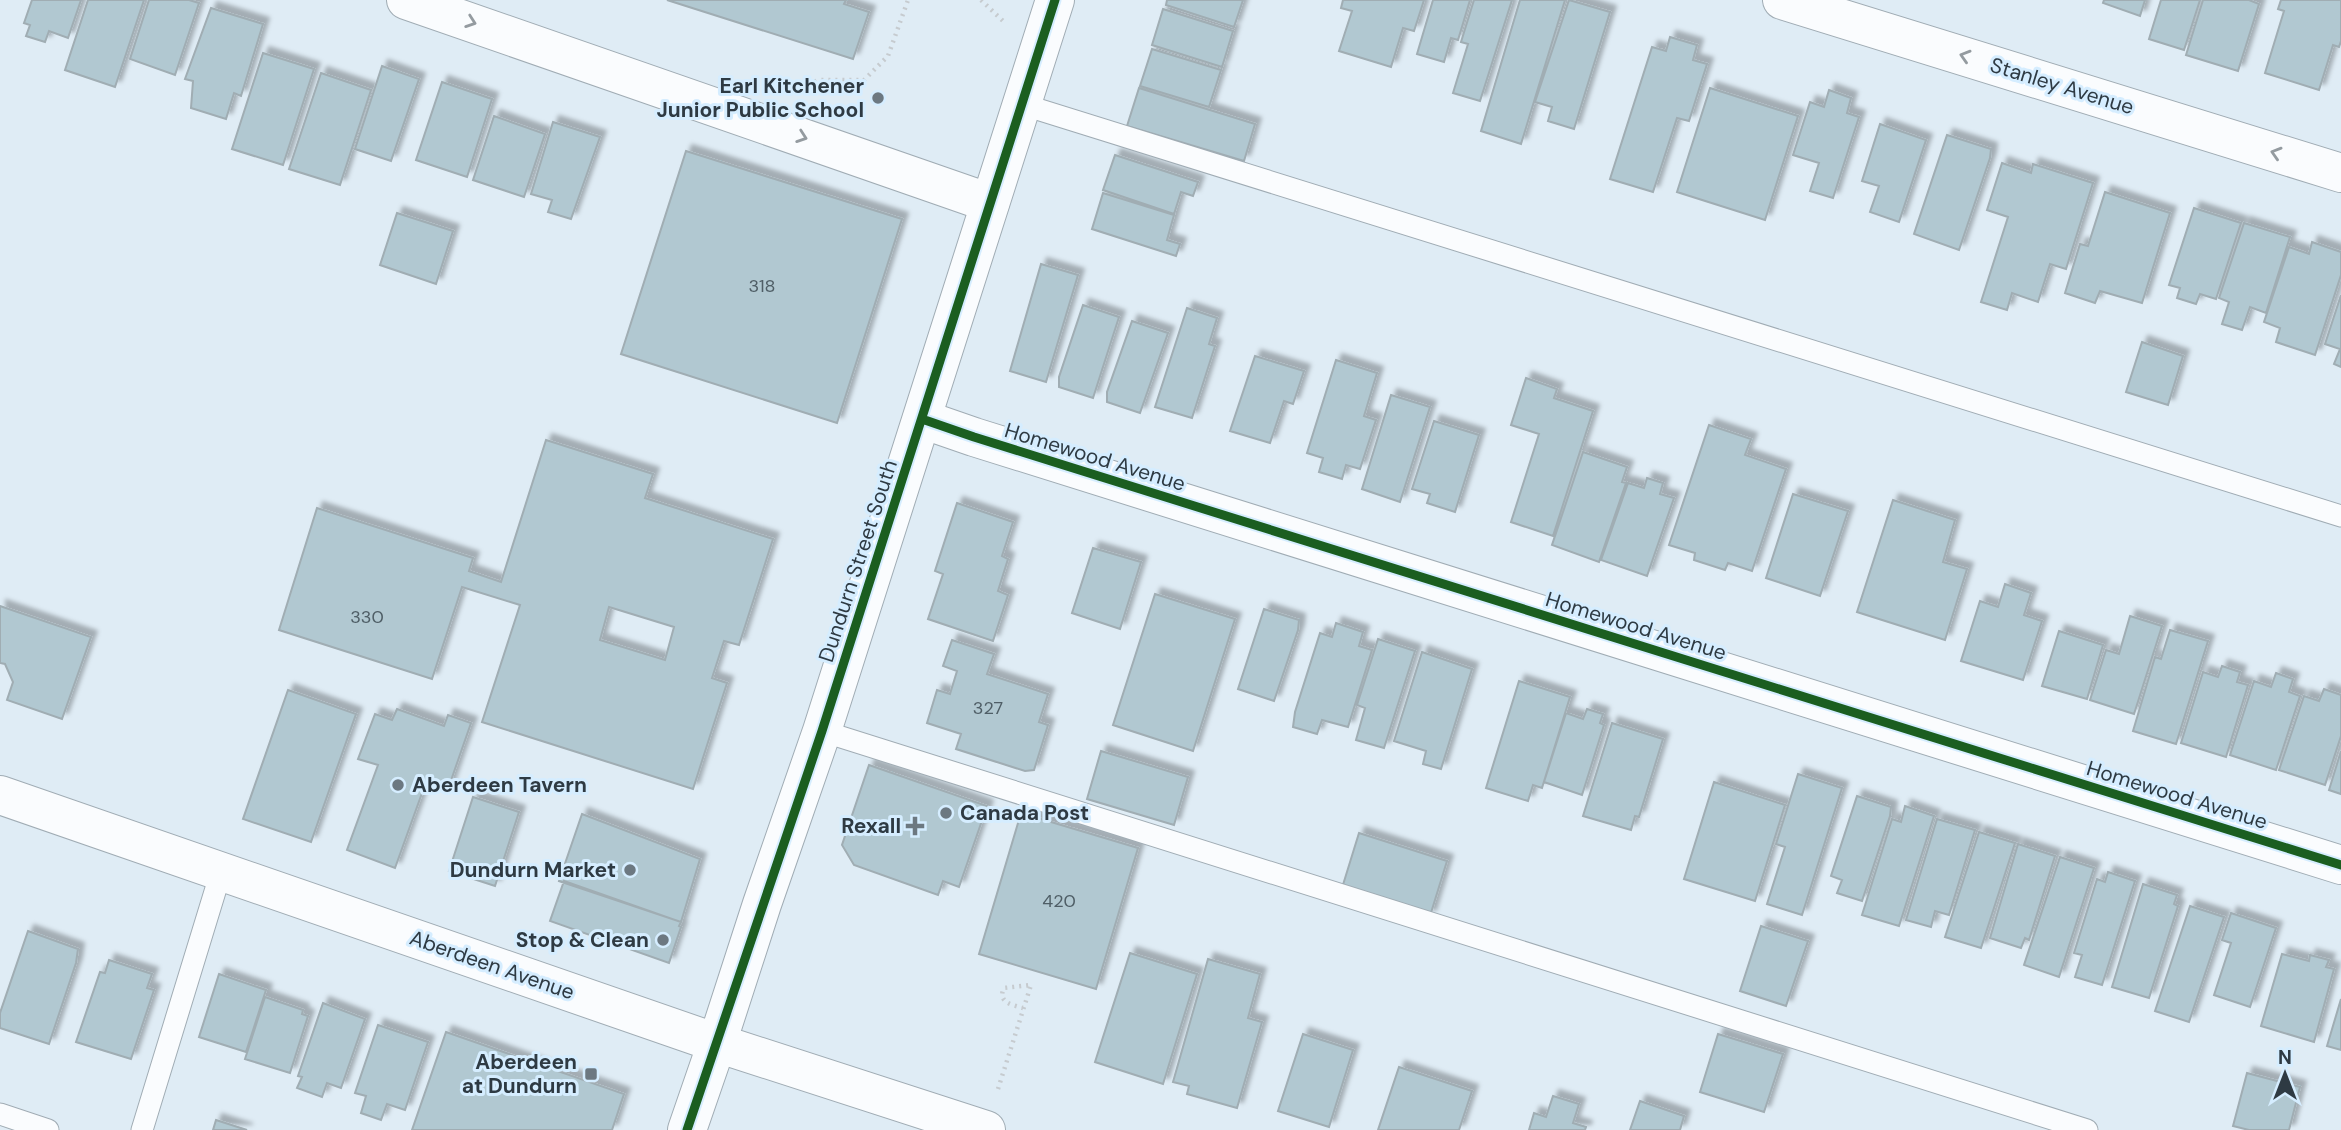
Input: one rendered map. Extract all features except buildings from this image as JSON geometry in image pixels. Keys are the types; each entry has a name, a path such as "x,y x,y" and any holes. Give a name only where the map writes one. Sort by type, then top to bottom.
{"street":[{"path":"406,0 990,203"},
{"name":"Dundurn Street South","path":"687,1130 822,732 1055,0"},
{"name":"Stanley Avenue","path":"1782,0 2341,173"},
{"name":"Homewood Avenue","path":"922,419 987,442 2341,865"},
{"name":"Aberdeen Avenue","path":"0,795 718,1043 985,1130"}],"lane":[{"path":"1021,104 2341,516"},
{"path":"822,732 2087,1130"},
{"path":"142,1130 221,872"},
{"path":"0,1114 48,1130"}],"path":[{"path":"769,126 784,98 818,80 864,80 888,56 908,0"},
{"path":"985,1130 1031,985 1004,988 1002,998 1007,1003 1023,1009"}],"cycle path":[{"path":"687,1130 822,731 1055,0"},
{"path":"922,419 2341,865"}],"place":[{"name":"Earl Kitchener Junior Public School","path":"878,98"},
{"name":"Aberdeen Tavern","path":"398,785"},
{"name":"Canada Post","path":"946,813"},
{"name":"Rexall","path":"915,826"},
{"name":"Dundurn Market","path":"630,870"},
{"name":"Stop & Clean","path":"663,940"},
{"name":"Aberdeen at Dundurn","path":"591,1074"}]}
